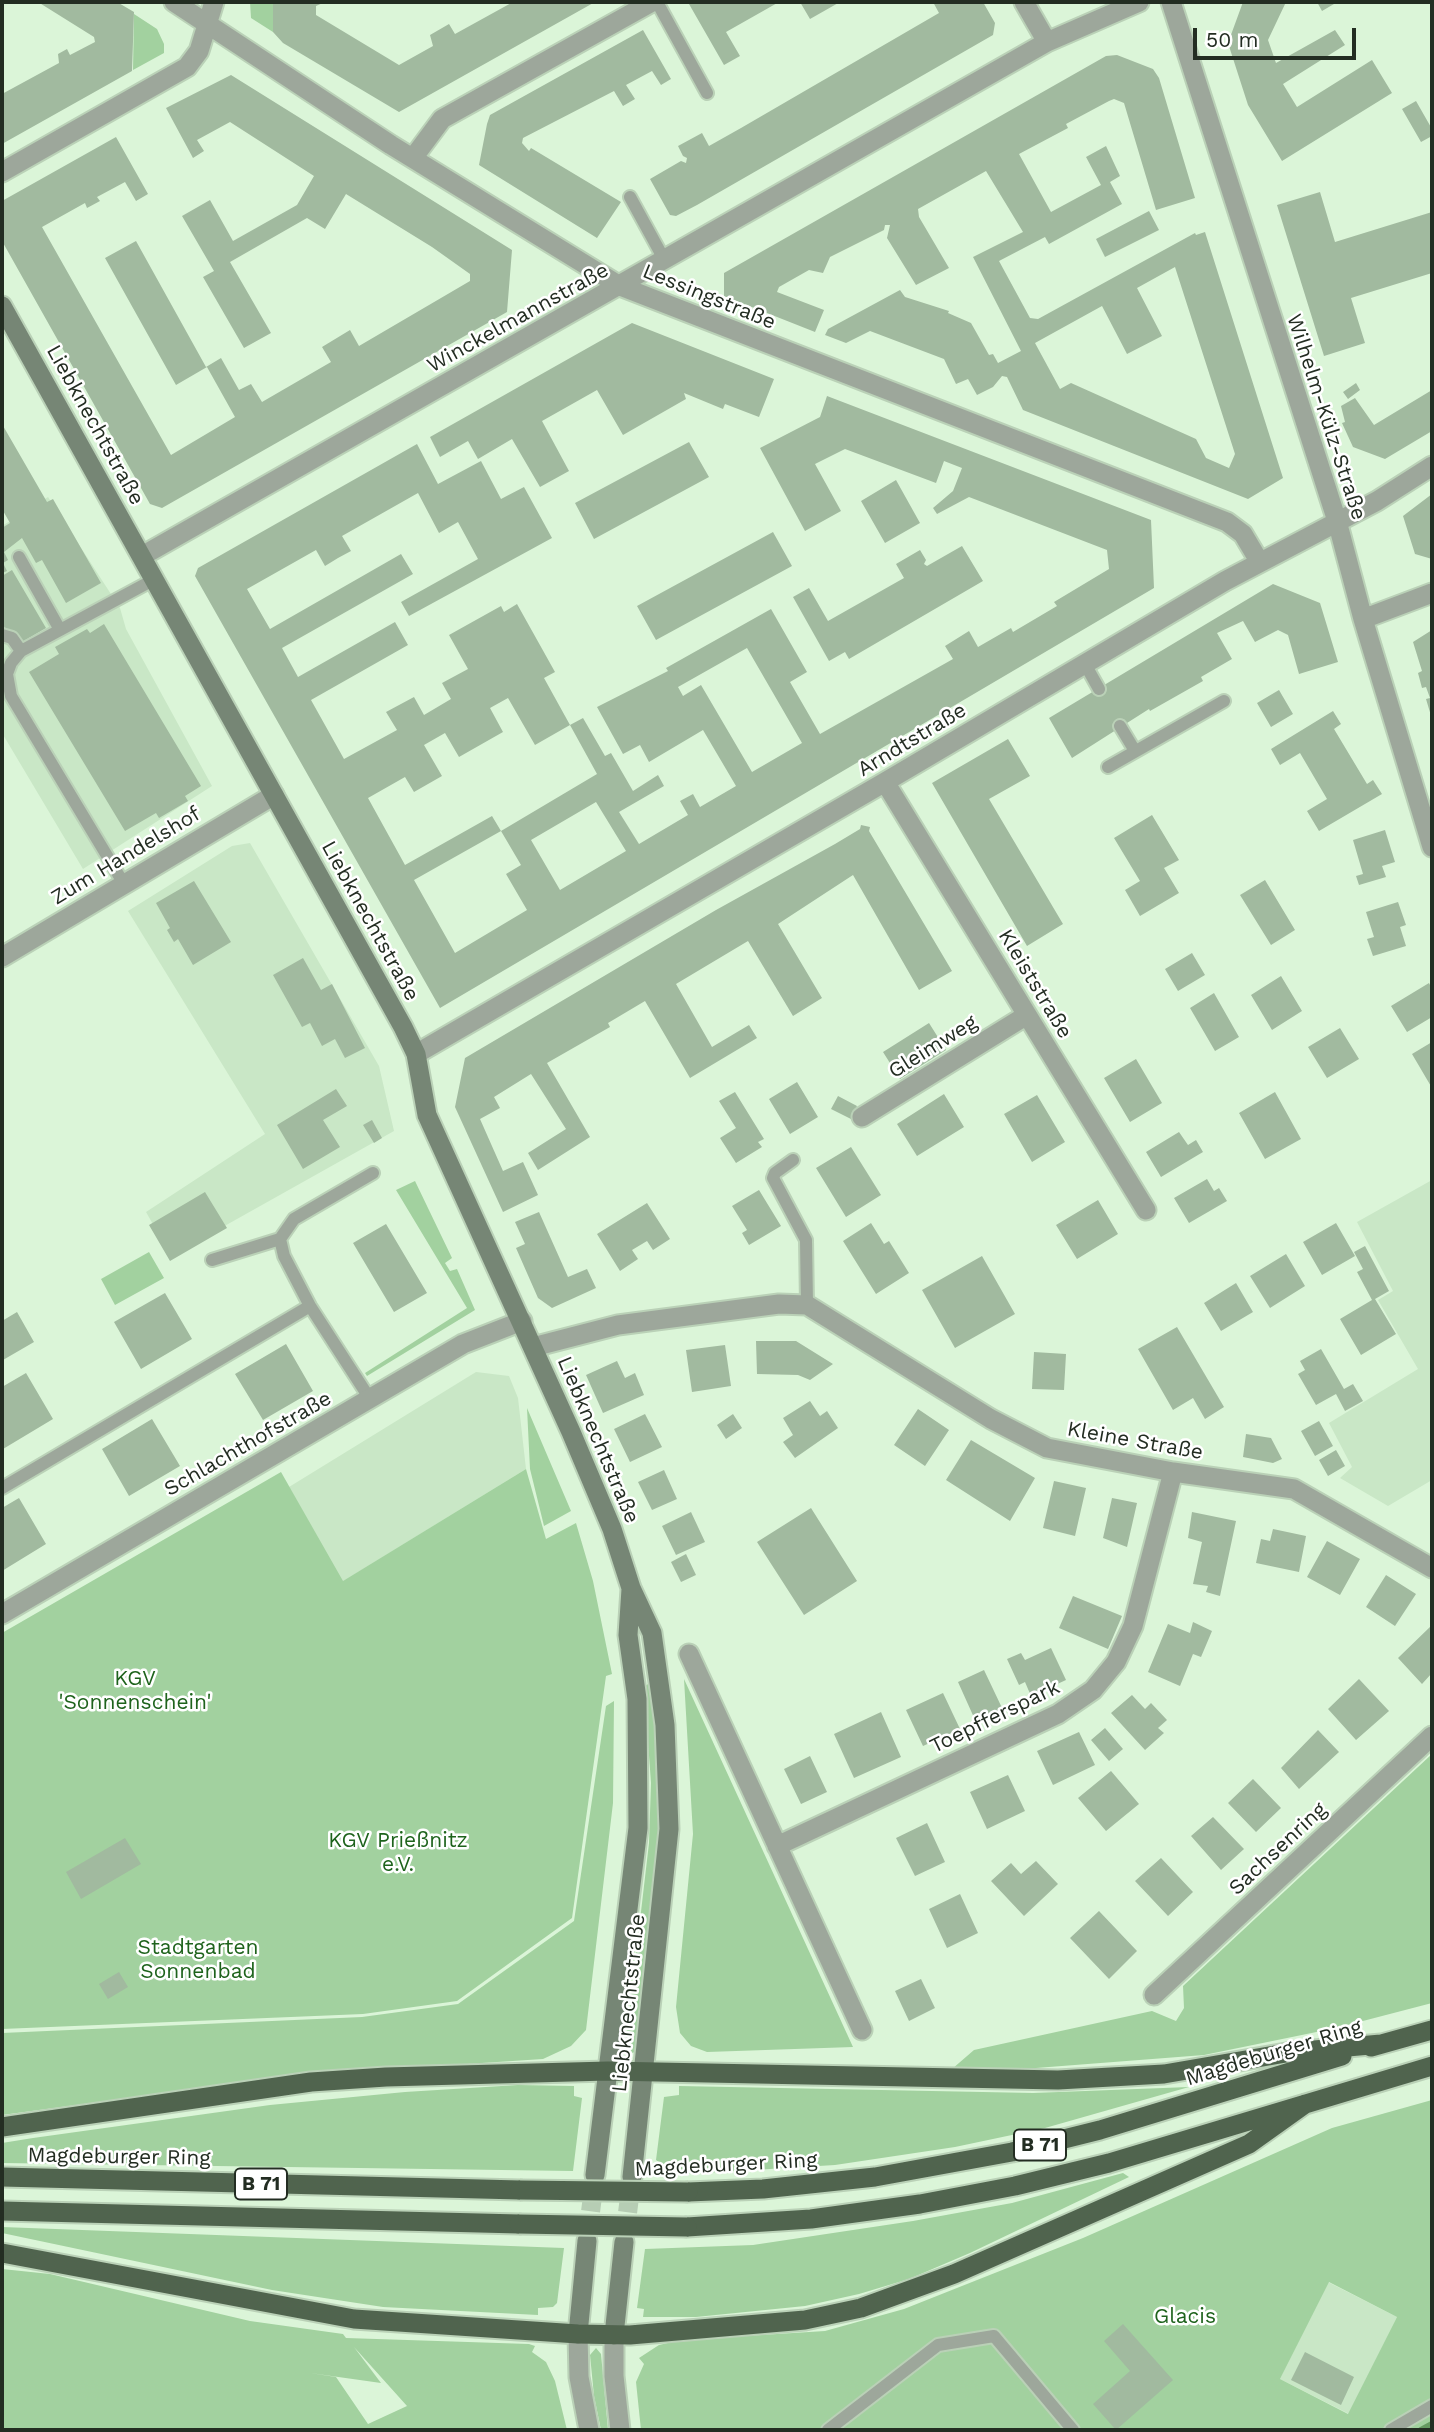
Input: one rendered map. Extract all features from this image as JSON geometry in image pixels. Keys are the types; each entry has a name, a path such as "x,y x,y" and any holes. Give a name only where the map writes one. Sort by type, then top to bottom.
{"highway":[{"name":"Magdeburger Ring","path":"2,2177 520,2190 688,2192 763,2189 875,2177 1001,2154 1100,2130 1432,2030"},
{"path":"2,2127 311,2082 480,2072 608,2071 1070,2080 1175,2072 1292,2052 1381,2044"},
{"name":"B 71","path":"2,2211 687,2227 811,2218 968,2195 1097,2166 1432,2066"},
{"path":"2,2253 354,2319 614,2335 805,2320 852,2311 899,2296 1249,2144 1305,2104"}],"main road":[{"name":"Liebknechtstraße","path":"2,306 393,1008 416,1054 427,1115 522,1321 612,1529 631,1588 652,1633 657,1660 669,1802 668,1854 632,2177"},
{"name":"Liebknechtstraße","path":"595,2175 638,1828 637,1699 628,1635 631,1588"},
{"path":"578,2334 587,2241"},
{"path":"614,2335 624,2242"}],"street":[{"name":"Lessingstraße","path":"174,2 412,158 620,286 1227,522 1243,534 1259,561"},
{"path":"2,172 182,71 196,57 209,27 214,2"},
{"path":"412,158 442,119 654,2"},
{"path":"1024,2 1047,42"},
{"name":"Winckelmannstraße","path":"142,556 1047,42 1139,2"},
{"name":"Wilhelm-Külz-Straße","path":"1171,2 1337,521 1363,620 1432,847"},
{"name":"Arndtstraße","path":"416,1054 886,782 1259,561 1377,501 1432,466"},
{"path":"1363,620 1432,593"},
{"name":"Kleiststraße","path":"886,782 1146,1210"},
{"name":"Zum Handelshof","path":"2,957 274,795"},
{"name":"Gleimweg","path":"862,1117 1027,1015"},
{"path":"533,1347 554,1339 618,1325 779,1304 807,1305"},
{"name":"Kleine Straße","path":"807,1305 991,1419 1037,1444 1068,1454 1298,1490 1432,1568"},
{"name":"Schlachthofstraße","path":"2,1614 463,1344 522,1321"},
{"name":"Toepfferspark","path":"777,1846 1058,1714 1093,1690 1116,1662 1133,1626 1173,1472"},
{"path":"689,1654 862,2031"},
{"name":"Sachsenring","path":"1154,1995 1432,1736"},
{"path":"578,2334 579,2377 589,2430"},
{"path":"614,2335 614,2376 620,2430"}],"lane":[{"path":"654,2 707,93"},
{"path":"630,197 665,261"},
{"path":"19,557 59,628"},
{"path":"124,884 11,696 7,682 8,670 21,651 59,628 153,580"},
{"path":"2,635 12,638 21,651"},
{"path":"1085,664 1099,689"},
{"path":"1108,767 1224,701"},
{"path":"1120,726 1135,751"},
{"path":"793,1160 775,1173 773,1178 806,1240 807,1305"},
{"path":"212,1261 280,1239 295,1219 373,1173"},
{"path":"280,1239 287,1263 310,1306 370,1399"},
{"path":"2,1488 310,1306"},
{"path":"828,2430 938,2345 995,2336 1073,2430"},
{"path":"1391,2430 1432,2406"}],"shaded area":[{"path":"48,497 120,608 126,629 212,786 83,869 2,733 2,526"},
{"path":"250,843 379,1066 394,1131 171,1256 146,1212 265,1134 128,911 232,846"},
{"path":"1432,1180 1432,1480 1388,1506 1340,1478 1352,1467 1329,1423 1418,1369 1378,1300 1393,1291 1357,1222"},
{"path":"476,1372 509,1376 518,1398 526,1469 342,1582 289,1487"},
{"path":"1328,2282 1397,2317 1349,2414 1280,2379"}],"green space":[{"path":"250,2 273,2 273,32 251,18"},
{"path":"134,14 157,29 164,44 164,53 133,70"},
{"path":"415,1181 452,1258 445,1263 450,1271 457,1269 475,1310 367,1376 365,1373 467,1308 396,1190"},
{"path":"149,1252 164,1278 115,1305 101,1279"},
{"path":"527,1408 571,1511 544,1526 530,1469"},
{"path":"526,1469 546,1539 576,1523 593,1581 612,1674 606,1676 572,1918 457,2001 363,2014 2,2029 2,1633 281,1472 343,1581"},
{"path":"684,1679 853,2047 707,2052 691,2046 680,2033 676,2007 693,1834"},
{"path":"648,1684 656,1731 660,1831 636,2052 631,2053 625,2049 649,1843 651,1783 644,1687"},
{"path":"614,1701 613,1803 586,2030 571,2046 543,2059 299,2075 2,2115 2,2033 362,2017 458,2004 574,1921 606,1706"},
{"path":"1432,1754 1432,2003 1336,2028 1204,2055 1036,2068 952,2069 974,2050 1152,2011 1176,2021 1184,2008 1183,1986"},
{"path":"518,2085 574,2086 574,2096 582,2098 573,2171 2,2163 2,2143 33,2138 270,2105 405,2092"},
{"path":"679,2086 1033,2093 1189,2087 1045,2128 955,2147 835,2165 688,2174 688,2170 662,2170 661,2164 656,2160 664,2097 679,2095"},
{"name":"Glacis","path":"1432,2100 1432,2430 641,2430 636,2382 644,2364 639,2358 659,2345 681,2340 825,2331 904,2309 1083,2238 1332,2128","holes":["1329,2282 1397,2317 1348,2414 1280,2379"]},
{"path":"1123,2173 1129,2177 970,2253 909,2279 859,2294 805,2306 696,2317 643,2317 644,2309 637,2308 645,2249 753,2245 913,2221 1012,2203"},
{"path":"2,2227 564,2248 557,2303 553,2307 538,2308 538,2315 383,2307 272,2290 2,2233"},
{"path":"2,2269 50,2274 250,2321 343,2334 346,2338 529,2344 535,2346 532,2352 546,2362 555,2381 567,2430 2,2430","holes":["354,2347 407,2406 368,2424 336,2377 310,2373 381,2383"]},
{"path":"596,2348 601,2354 608,2430 601,2430 594,2396 590,2355"}],"building":[{"path":"38,2 117,2 134,12 132,71 2,144 2,94 59,63 58,54 67,49 70,55 95,42 94,37"},
{"path":"273,2 325,2 316,6 316,15 399,65 433,46 430,35 449,24 455,34 513,2 595,2 399,112 283,43 273,32"},
{"path":"779,2 726,32 740,56 724,65 689,4"},
{"path":"800,2 840,2 810,19"},
{"path":"933,2 983,2 995,23 993,35 697,205 676,216 670,215 650,179 681,161 686,163 687,158 678,146 702,133 709,146 741,128 939,13"},
{"path":"1243,2 1286,2 1268,40 1276,63 1335,30 1345,45 1283,84 1297,107 1372,60 1392,93 1282,161 1248,105 1228,43"},
{"path":"1317,2 1332,2 1334,4 1322,11"},
{"path":"643,30 671,79 661,85 652,71 626,85 635,99 623,106 614,91 523,138 522,143 529,151 531,148 621,202 597,238 479,165 487,124 490,115"},
{"path":"1117,55 1153,69 1159,78 1195,198 1156,210 1124,103 1114,99 1066,124 1068,128 1019,154 1051,212 1101,185 1086,157 1106,146 1120,176 1110,182 1122,204 1049,244 1045,237 999,261 1030,318 1038,319 1195,233 1205,232 1283,478 1248,499 1023,410 1007,377 1002,376 993,387 977,395 968,379 956,384 944,359 870,331 846,343 825,335 828,329 900,290 905,297 949,311 948,313 971,323 989,355 993,354 998,363 1021,351 973,257 1023,232 986,171 918,209 919,217 949,268 916,285 887,238 890,225 885,225 884,230 830,257 823,273 809,270 779,287 777,292 824,310 815,332 724,296 724,273 1106,56","holes":["1175,267 1235,454 1229,468 1206,458 1196,439 1071,383 1060,389 1035,343 1102,306 1127,354 1162,336 1137,288"]},
{"path":"231,75 512,250 507,312 162,508 150,504 2,241 2,201 116,137 148,194 136,201 125,182 97,197 100,201 87,208 85,203 42,227 171,455 235,417 207,367 176,385 105,258 136,241 206,367 221,358 239,390 251,384 262,402 331,362 322,347 350,330 359,346 470,281 470,274 432,247 346,194 325,229 307,218 230,262 271,333 244,348 203,277 214,271 182,216 210,200 233,241 297,205 314,176 230,122 197,140 204,151 193,158 166,108"},
{"path":"1416,101 1432,129 1432,136 1421,142 1402,109"},
{"path":"1320,192 1335,242 1432,212 1432,273 1351,298 1365,343 1324,356 1277,205"},
{"path":"1149,211 1159,230 1105,257 1096,239"},
{"path":"632,323 774,379 759,417 725,404 723,409 684,393 686,399 623,435 597,390 542,421 569,471 540,487 512,439 478,459 468,441 440,457 430,437"},
{"path":"1356,383 1360,390 1348,399 1343,392"},
{"path":"1432,390 1432,431 1385,459 1353,447 1342,423 1345,422 1341,406 1355,398 1374,425"},
{"path":"827,396 1151,520 1154,588 440,1008 195,576 198,568 417,444 438,484 481,461 501,499 524,487 552,538 409,616 401,602 478,559 458,522 439,533 418,493 342,536 351,551 325,566 316,550 247,589 270,629 401,554 413,574 282,648 298,677 395,622 408,645 311,700 344,759 397,730 386,712 414,697 424,715 451,699 442,683 468,669 449,635 501,606 504,612 517,604 555,672 544,678 570,725 583,718 605,756 611,753 633,791 658,775 664,786 619,812 639,844 688,815 680,801 693,794 700,807 736,786 703,730 649,762 640,745 623,754 597,707 668,671 666,668 771,609 807,672 790,682 820,734 953,659 945,646 969,631 978,647 1011,628 1013,632 1057,606 1054,602 1109,569 1107,550 969,497 937,514 933,508 953,491 962,468 944,461 936,483 845,449 815,464 841,511 805,531 760,448 820,417","holes":["747,648 802,743 752,772 701,685 683,696 678,687","508,698 535,745 570,725 597,774 501,831 492,816 405,865 368,798 405,777 414,792 442,776 424,745 445,733 459,757 503,732 490,708","596,802 626,851 560,890 531,840","501,831 521,865 506,874 527,910 455,953 414,880"]},
{"path":"2,424 47,502 53,499 101,583 66,603 42,560 36,563 22,538 4,552 8,560 3,563 7,571 2,573 2,528 10,523 2,509"},
{"path":"689,442 709,477 594,539 575,503"},
{"path":"896,480 920,523 885,543 861,501"},
{"path":"1432,494 1432,559 1415,554 1403,516"},
{"path":"773,532 792,566 656,640 637,606"},
{"path":"962,546 983,581 849,659 845,652 829,661 793,597 809,588 828,621 904,578 896,564 920,550 927,566"},
{"path":"12,570 46,628 15,646 2,623 2,576"},
{"path":"1273,584 1320,603 1338,662 1299,674 1288,635 1278,630 1255,642 1243,621 1217,633 1232,659 1201,677 1203,681 1150,711 1149,709 1072,758 1049,718"},
{"path":"104,624 201,786 185,796 188,801 159,818 156,813 125,831 29,672 59,654 55,647 87,629 90,633"},
{"path":"1432,630 1432,719 1426,699 1430,698 1426,687 1422,688 1418,673 1422,671 1413,642"},
{"path":"1279,690 1293,714 1271,727 1257,703"},
{"path":"1333,711 1341,724 1334,729 1367,784 1373,780 1382,794 1319,831 1307,811 1327,799 1300,753 1280,765 1271,749"},
{"path":"1008,739 1030,776 989,799 1063,924 1027,946 932,783"},
{"path":"1152,815 1179,860 1164,868 1179,893 1140,916 1125,890 1140,881 1114,838"},
{"path":"861,825 870,827 869,831 952,971 919,990 853,875 778,924 822,998 793,1016 748,941 676,984 712,1047 749,1025 757,1038 690,1078 645,1001 608,1023 610,1027 547,1063 590,1137 538,1170 528,1153 566,1129 531,1074 494,1097 500,1108 480,1119 503,1171 523,1162 538,1195 503,1212 455,1107 465,1058 716,910 835,844 860,829"},
{"path":"1385,830 1395,862 1382,866 1386,877 1359,885 1356,876 1363,874 1353,840"},
{"path":"1265,880 1295,930 1271,945 1240,895"},
{"path":"194,881 231,942 193,965 178,939 174,942 167,930 170,928 156,903"},
{"path":"1398,902 1406,925 1400,927 1406,946 1373,956 1367,939 1374,937 1366,912"},
{"path":"1192,953 1205,975 1178,991 1165,969"},
{"path":"303,958 321,990 332,984 365,1048 345,1058 335,1039 322,1046 310,1023 302,1027 273,975"},
{"path":"1281,976 1302,1011 1272,1030 1251,995"},
{"path":"1429,983 1432,989 1432,1017 1407,1032 1391,1006"},
{"path":"1214,993 1239,1037 1215,1051 1190,1008"},
{"path":"929,1023 946,1050 900,1079 883,1052"},
{"path":"1340,1028 1359,1059 1327,1078 1308,1047"},
{"path":"1432,1042 1432,1088 1412,1054"},
{"path":"1136,1059 1162,1103 1130,1122 1104,1078"},
{"path":"797,1082 818,1117 790,1134 769,1099"},
{"path":"336,1089 347,1106 323,1120 340,1147 303,1169 277,1125"},
{"path":"735,1092 764,1139 758,1142 762,1147 736,1163 720,1138 736,1128 719,1101"},
{"path":"1275,1092 1301,1139 1265,1159 1239,1113"},
{"path":"944,1094 964,1127 917,1156 897,1124"},
{"path":"1037,1095 1065,1142 1032,1162 1004,1114"},
{"path":"838,1096 857,1106 851,1119 831,1109"},
{"path":"372,1120 382,1138 374,1143 363,1125"},
{"path":"1179,1132 1188,1145 1196,1140 1203,1152 1161,1177 1146,1152"},
{"path":"851,1147 881,1195 846,1217 816,1168"},
{"path":"1207,1179 1214,1191 1219,1188 1227,1201 1189,1223 1174,1198"},
{"path":"759,1190 781,1226 749,1245 742,1233 747,1230 732,1206"},
{"path":"205,1192 227,1228 170,1261 149,1225"},
{"path":"1098,1200 1118,1234 1077,1259 1056,1225"},
{"path":"647,1203 670,1239 653,1250 647,1241 632,1250 638,1259 620,1271 597,1234"},
{"path":"539,1212 568,1277 587,1269 596,1288 552,1308 538,1298 516,1248 525,1244 515,1222"},
{"path":"871,1223 884,1244 889,1241 909,1273 876,1294 843,1241"},
{"path":"1336,1223 1355,1256 1322,1275 1303,1242"},
{"path":"386,1224 427,1293 394,1312 353,1243"},
{"path":"1365,1246 1389,1291 1375,1299 1396,1334 1361,1355 1340,1319 1372,1300 1357,1272 1363,1269 1354,1252"},
{"path":"1286,1254 1305,1286 1270,1308 1250,1276"},
{"path":"982,1256 1015,1314 955,1348 922,1290"},
{"path":"1236,1283 1253,1312 1221,1331 1204,1303"},
{"path":"165,1293 192,1339 141,1369 114,1322"},
{"path":"17,1312 34,1342 3,1360 2,1321"},
{"path":"1177,1327 1224,1407 1205,1419 1193,1398 1173,1410 1138,1349"},
{"path":"756,1341 796,1341 833,1364 810,1380 798,1375 757,1374"},
{"path":"286,1344 313,1391 263,1420 235,1374"},
{"path":"725,1345 731,1386 692,1392 686,1350"},
{"path":"1321,1349 1344,1389 1353,1384 1363,1401 1345,1411 1336,1394 1316,1405 1298,1374 1305,1370 1300,1361"},
{"path":"1034,1352 1066,1354 1064,1390 1032,1389"},
{"path":"617,1361 625,1378 635,1373 644,1395 603,1413 586,1375"},
{"path":"26,1373 53,1419 3,1449 2,1387"},
{"path":"810,1401 820,1416 827,1411 838,1428 795,1458 783,1442 793,1435 783,1418"},
{"path":"918,1409 949,1430 925,1466 894,1445"},
{"path":"645,1414 662,1447 630,1462 614,1429"},
{"path":"733,1414 742,1428 726,1439 717,1425"},
{"path":"152,1419 180,1466 129,1496 102,1449"},
{"path":"1319,1421 1333,1446 1315,1456 1301,1431"},
{"path":"1246,1434 1271,1438 1282,1459 1273,1463 1243,1457"},
{"path":"971,1440 1035,1478 1010,1521 946,1480"},
{"path":"1336,1450 1345,1466 1328,1476 1319,1460"},
{"path":"664,1470 677,1499 652,1510 638,1482"},
{"path":"1054,1481 1086,1488 1075,1536 1043,1528"},
{"path":"19,1498 46,1544 2,1571 2,1508"},
{"path":"1112,1498 1137,1503 1127,1547 1103,1538"},
{"path":"811,1508 857,1581 804,1615 757,1542"},
{"path":"691,1512 705,1542 676,1555 662,1526"},
{"path":"1192,1512 1236,1521 1220,1596 1206,1592 1208,1586 1193,1584 1202,1542 1188,1538"},
{"path":"1273,1529 1306,1536 1299,1572 1256,1563 1261,1539 1270,1541"},
{"path":"1327,1541 1360,1559 1340,1595 1307,1577"},
{"path":"686,1554 696,1575 681,1582 671,1562"},
{"path":"1386,1575 1416,1594 1395,1626 1366,1607"},
{"path":"1073,1596 1122,1616 1108,1649 1059,1628"},
{"path":"1193,1622 1212,1631 1201,1657 1193,1654 1180,1686 1148,1672 1168,1624 1190,1633"},
{"path":"1432,1625 1432,1673 1422,1684 1398,1658"},
{"path":"1051,1648 1066,1680 1031,1696 1025,1682 1019,1685 1007,1659 1021,1653 1025,1660"},
{"path":"984,1670 1003,1710 976,1722 958,1682"},
{"path":"1359,1679 1389,1711 1356,1740 1328,1709"},
{"path":"943,1693 960,1729 923,1746 906,1710"},
{"path":"1132,1695 1145,1709 1151,1703 1167,1720 1158,1728 1164,1733 1145,1750 1111,1713"},
{"path":"881,1712 901,1757 854,1778 834,1734"},
{"path":"1105,1728 1123,1749 1109,1761 1091,1740"},
{"path":"1318,1730 1339,1752 1299,1789 1281,1768"},
{"path":"1079,1732 1095,1765 1053,1785 1037,1751"},
{"path":"810,1756 827,1792 801,1804 784,1769"},
{"path":"1111,1771 1139,1804 1106,1831 1078,1798"},
{"path":"1008,1775 1025,1811 987,1829 970,1792"},
{"path":"1253,1779 1281,1808 1256,1832 1228,1803"},
{"path":"1213,1817 1244,1849 1221,1870 1191,1836"},
{"path":"927,1823 945,1862 915,1876 896,1838"},
{"path":"125,1838 141,1864 81,1899 66,1872"},
{"path":"1161,1858 1193,1892 1168,1916 1135,1881"},
{"path":"1036,1861 1058,1884 1024,1916 991,1881 1011,1863 1021,1874"},
{"path":"960,1894 978,1933 947,1948 929,1909"},
{"path":"1099,1911 1137,1951 1109,1979 1070,1938"},
{"path":"119,1972 128,1987 108,1999 99,1984"},
{"path":"921,1979 935,2008 909,2021 895,1991"},
{"path":"1123,2324 1173,2380 1116,2430 1093,2404 1130,2371 1104,2341"},
{"path":"1305,2352 1354,2377 1341,2405 1291,2380"}],"waterway":[{"path":"1421,2430 1432,2424"}],"tunnel":[{"path":"587,2240 595,2176"},
{"path":"624,2241 632,2177"}],"park label":[{"name":"KGV 'Sonnenschein'","path":"135,1691"},
{"name":"KGV Prießnitz e.V.","path":"398,1853"},
{"name":"Stadtgarten Sonnenbad","path":"198,1960"}]}
